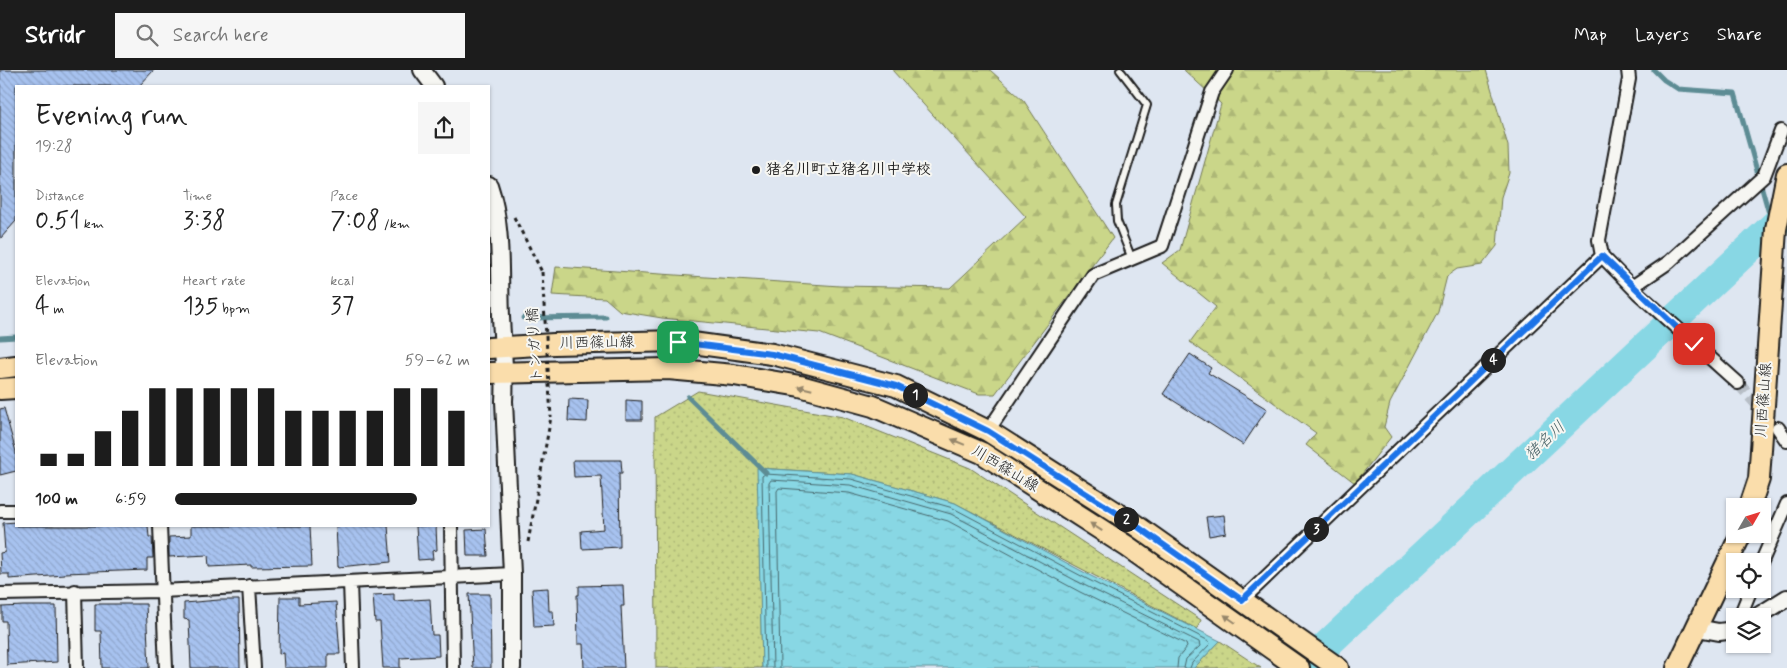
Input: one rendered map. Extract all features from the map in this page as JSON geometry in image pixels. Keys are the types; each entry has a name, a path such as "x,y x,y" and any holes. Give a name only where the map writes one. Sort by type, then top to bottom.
{"main road":[{"name":"川西篠山線","path":"1753,498 1759,479 1776,229 1787,174"},
{"name":"川西篠山線","path":"496,348 678,342 772,354 896,386 988,431 1131,522 1338,668"},
{"path":"0,368 15,366"},
{"name":"川西篠山線","path":"498,373 668,369 725,374 800,386 873,406 982,452 1128,547 1299,668"},
{"path":"0,389 15,388"},
{"path":"1677,668 1737,543"}],"street":[{"path":"422,70 433,85"},
{"path":"988,431 1093,275 1162,246 1212,92 1227,70"},
{"path":"1628,70 1599,240 1602,256 1635,290 1738,383"},
{"path":"1635,290 1669,262 1764,176 1781,131"},
{"path":"490,188 496,207 496,348 498,373 504,400 512,574 512,668"},
{"path":"1242,600 1602,256"},
{"path":"1778,428 1787,441"},
{"path":"1766,553 1787,504"},
{"path":"0,511 15,511"},
{"path":"160,527 161,591 166,668"},
{"path":"451,527 453,668"},
{"path":"0,594 75,591 161,591 512,574"},
{"path":"350,582 353,668"},
{"path":"249,586 254,668"},
{"path":"75,591 77,668"},
{"path":"1771,608 1787,598"},
{"path":"1697,628 1719,632 1726,631"}],"lane":[{"path":"1120,70 1148,105 1116,205 1117,221 1132,259"}],"path":[{"name":"トンガリ橋","path":"511,212 542,272 551,417 528,543"}],"green space":[{"path":"892,70 990,70 1024,101 1113,238 995,394 979,394 819,333 662,318 620,311 605,298 552,295 556,267 840,286 950,288 1026,217"},
{"path":"1184,70 1486,70 1508,146 1509,173 1501,197 1497,246 1482,265 1457,269 1447,276 1438,312 1390,403 1384,427 1391,437 1355,483 1306,445 1316,433 1190,342 1216,307 1162,263 1180,250 1221,104"},
{"path":"698,391 843,417 970,468 1201,620 1197,629 955,503 852,474 758,468 762,668 656,668 655,417"},
{"path":"1220,641 1261,668 1194,668"}],"water":[{"path":"757,468 852,474 955,503 1089,575 1220,641 1194,668 762,668"}],"building":[{"path":"0,70 154,70 140,85 15,85 15,222 0,239"},
{"path":"1190,354 1211,368 1208,373 1267,409 1243,445 1163,394"},
{"path":"569,399 588,400 587,422 568,421"},
{"path":"626,400 642,401 642,420 626,420"},
{"path":"4,408 15,448 15,471 0,475 0,409"},
{"path":"573,460 621,460 622,473 619,473 620,547 582,549 581,531 604,529 601,476 574,477"},
{"path":"1224,515 1226,533 1209,536 1206,517"},
{"path":"15,522 15,527 148,527 149,537 152,537 153,558 147,558 147,570 65,573 65,575 9,579 9,574 1,574 0,553 5,552 3,523"},
{"path":"191,527 310,527 312,566 251,567 251,565 209,567 208,555 169,557 169,537 191,536"},
{"path":"336,527 388,527 391,562 338,567"},
{"path":"416,527 436,527 437,550 432,551 433,559 418,560"},
{"path":"486,529 488,556 467,556 466,530"},
{"path":"623,585 624,606 621,606 624,668 584,668 583,644 578,644 577,595 579,595 579,586"},
{"path":"548,588 549,611 553,611 554,626 534,627 532,589"},
{"path":"394,594 394,601 430,599 432,635 438,635 439,656 400,658 400,668 383,668 380,622 375,622 373,595"},
{"path":"469,594 490,594 491,668 473,668"},
{"path":"280,597 299,597 299,604 336,602 340,654 328,654 328,668 284,668 283,653 279,654"},
{"path":"239,600 240,668 191,668 189,620 184,619 184,603"},
{"path":"95,604 146,604 149,668 102,668 101,631 95,631"},
{"path":"56,606 57,662 7,665 6,621 2,621 2,607"}],"waterway":[{"path":"1654,70 1664,80 1678,89 1735,93 1770,217"},
{"name":"猪名川","path":"1302,668 1787,213"},
{"path":"523,318 606,317"},
{"path":"0,338 15,337"},
{"path":"688,397 766,473"}],"tunnel":[{"path":"1738,383 1778,428"}],"place":[{"name":"猪名川町立猪名川中学校","path":"756,170"}],"route":[{"path":"678,342 772,354 896,386 988,431 1131,522 1242,600 1602,256 1638,293 1694,344"}]}
